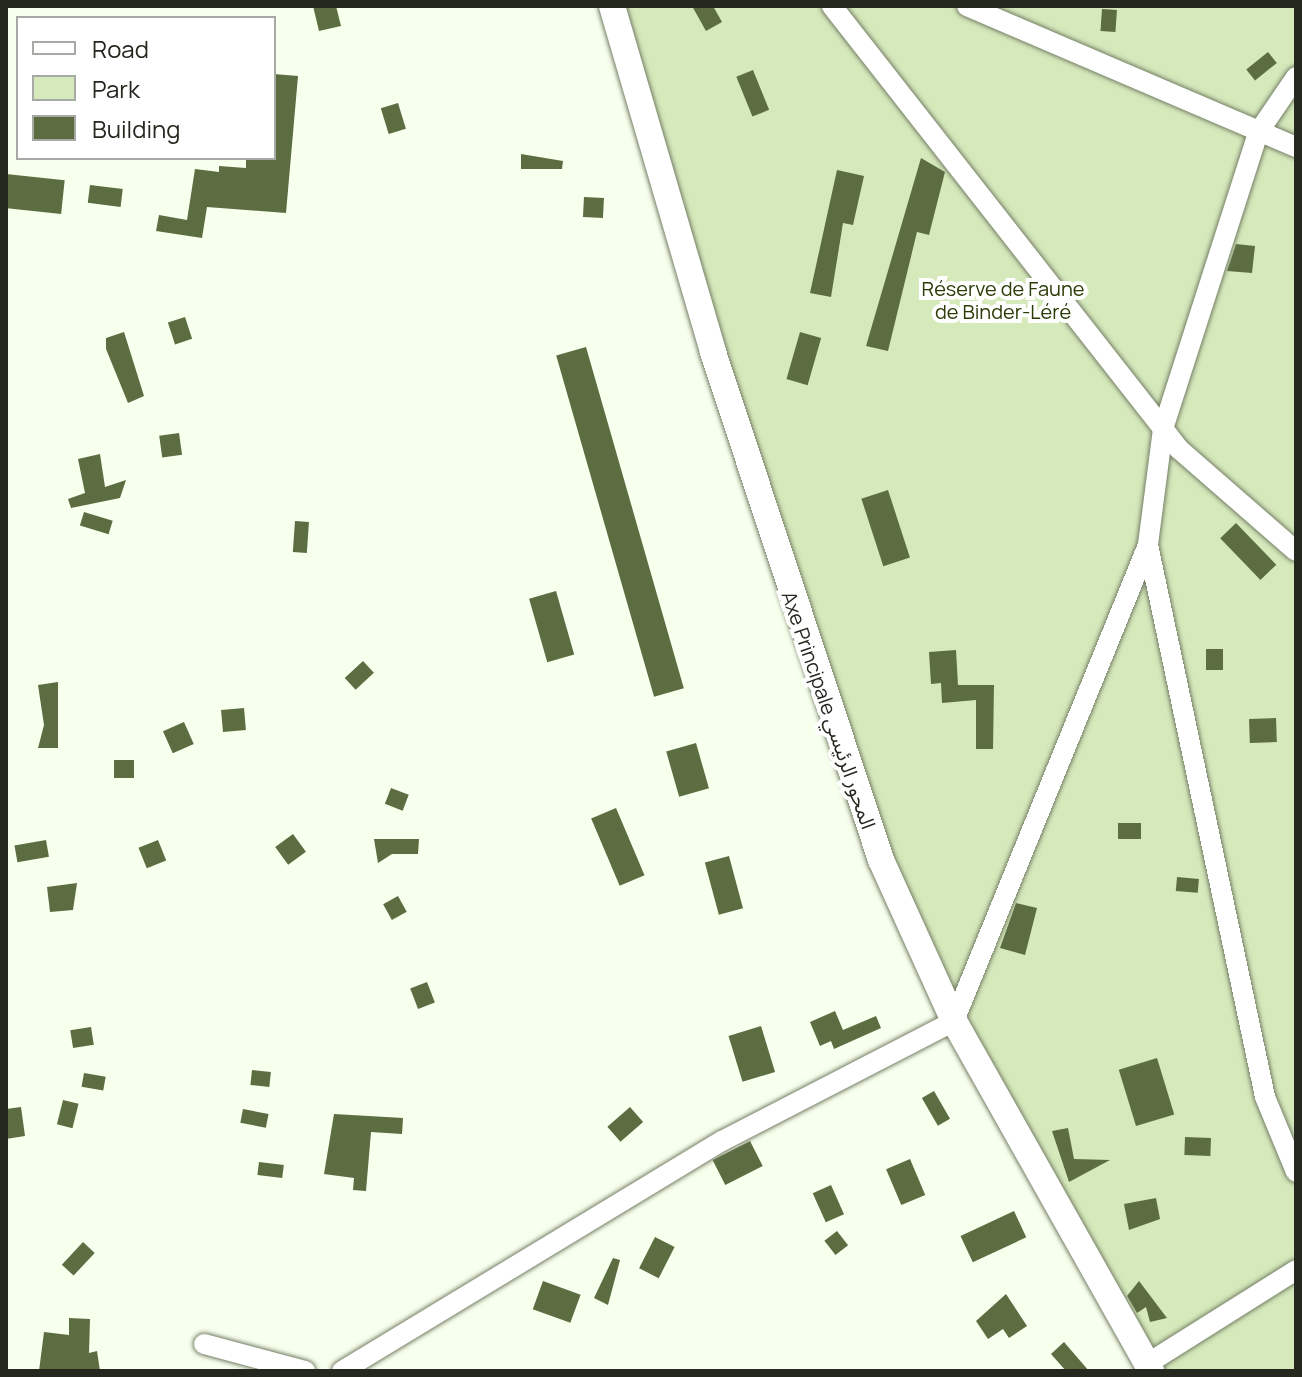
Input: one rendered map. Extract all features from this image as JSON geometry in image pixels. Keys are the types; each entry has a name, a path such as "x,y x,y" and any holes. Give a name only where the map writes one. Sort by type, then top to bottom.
{"main road":[{"name":"Axe Principale المحور الرئيسي","path":"612,6 821,692 881,860 954,1021 1149,1367"}],"street":[{"path":"832,6 1163,429 1296,551"},
{"path":"967,6 1296,147"},
{"path":"342,1371 722,1141 954,1021 1148,545 1163,429 1258,133 1296,77"},
{"path":"1148,545 1265,1097 1296,1172"},
{"path":"1149,1367 1296,1270"},
{"path":"204,1344 305,1371"}],"green space":[{"name":"Réserve de Faune de Binder-Léré","path":"612,6 1296,6 1296,1371 1151,1371 881,860"}],"building":[{"path":"313,6 336,6 341,26 319,31"},
{"path":"692,6 713,6 722,22 706,31"},
{"path":"1102,9 1117,10 1115,32 1100,31"},
{"path":"1268,52 1277,63 1255,81 1246,70"},
{"path":"753,70 769,110 752,117 736,77"},
{"path":"276,74 298,76 286,213 207,207 202,238 156,231 159,215 187,220 195,169 219,172 219,166 246,168 246,160 276,160"},
{"path":"398,103 406,129 389,134 381,108"},
{"path":"521,154 563,161 562,169 521,169"},
{"path":"921,158 945,172 929,235 917,232 888,351 866,346"},
{"path":"837,170 864,176 853,225 843,223 831,297 810,293"},
{"path":"6,174 65,180 61,214 6,208"},
{"path":"90,185 123,189 121,207 88,203"},
{"path":"584,197 604,198 603,218 583,217"},
{"path":"1236,244 1255,246 1252,273 1227,271"},
{"path":"185,317 192,339 175,344 168,323"},
{"path":"124,332 144,396 128,403 106,349 106,338"},
{"path":"800,332 821,338 808,385 786,379"},
{"path":"586,347 684,688 654,697 556,356"},
{"path":"179,433 182,455 162,458 159,436"},
{"path":"100,454 105,487 126,480 120,498 71,508 68,499 85,493 78,459"},
{"path":"888,490 910,558 883,566 861,499"},
{"path":"84,512 113,521 109,534 80,525"},
{"path":"295,521 309,522 307,553 293,552"},
{"path":"1236,523 1276,565 1260,580 1220,538"},
{"path":"556,591 574,654 547,662 529,599"},
{"path":"1206,649 1223,649 1223,670 1206,670"},
{"path":"956,650 958,685 994,685 993,749 976,749 976,700 942,703 941,683 931,684 929,652"},
{"path":"363,661 374,673 356,690 345,678"},
{"path":"58,682 58,748 38,748 44,725 38,685"},
{"path":"244,708 246,730 223,732 221,710"},
{"path":"1276,718 1277,742 1250,743 1249,719"},
{"path":"184,722 194,744 173,753 163,731"},
{"path":"696,743 709,788 679,797 666,752"},
{"path":"114,760 134,760 134,778 114,778"},
{"path":"391,788 409,795 403,811 385,804"},
{"path":"616,808 645,875 620,886 591,819"},
{"path":"1118,823 1141,823 1141,839 1118,839"},
{"path":"293,834 306,852 288,865 275,847"},
{"path":"374,839 419,839 418,854 392,854 378,863"},
{"path":"46,840 49,857 17,862 14,846"},
{"path":"158,840 166,860 147,868 139,848"},
{"path":"729,856 743,908 719,915 705,862"},
{"path":"1177,877 1199,879 1198,893 1176,891"},
{"path":"77,883 73,910 50,912 47,887"},
{"path":"398,896 407,912 392,920 383,904"},
{"path":"1016,903 1037,908 1025,955 1000,948"},
{"path":"427,982 435,1003 418,1009 410,988"},
{"path":"835,1011 843,1030 876,1016 881,1028 834,1049 831,1041 820,1046 810,1022"},
{"path":"761,1026 775,1072 743,1082 728,1036"},
{"path":"91,1027 94,1045 73,1048 70,1030"},
{"path":"1157,1058 1174,1114 1136,1126 1119,1070"},
{"path":"252,1070 271,1072 269,1087 250,1085"},
{"path":"84,1073 106,1077 103,1091 82,1087"},
{"path":"934,1091 950,1119 938,1126 922,1098"},
{"path":"63,1100 79,1104 72,1128 57,1124"},
{"path":"21,1107 25,1136 6,1139 6,1109"},
{"path":"630,1107 643,1122 620,1142 607,1127"},
{"path":"243,1109 269,1114 266,1128 240,1123"},
{"path":"334,1114 403,1118 402,1134 371,1132 366,1191 353,1190 354,1178 324,1174"},
{"path":"1068,1128 1074,1159 1110,1160 1069,1182 1052,1131"},
{"path":"1185,1137 1211,1138 1210,1156 1184,1155"},
{"path":"750,1141 763,1166 725,1185 713,1160"},
{"path":"910,1159 925,1195 901,1205 886,1169"},
{"path":"259,1162 284,1165 282,1178 257,1175"},
{"path":"831,1185 844,1214 826,1222 813,1193"},
{"path":"1156,1198 1160,1219 1129,1230 1124,1204"},
{"path":"1014,1211 1026,1237 973,1262 961,1236"},
{"path":"837,1231 848,1245 835,1255 824,1241"},
{"path":"655,1237 675,1247 659,1278 639,1268"},
{"path":"83,1242 95,1253 74,1276 62,1265"},
{"path":"613,1258 620,1260 608,1305 594,1298"},
{"path":"543,1281 581,1295 570,1323 533,1309"},
{"path":"1139,1281 1167,1318 1150,1322 1146,1307 1137,1313 1127,1296"},
{"path":"1006,1294 1027,1326 1009,1338 1003,1329 988,1339 976,1321"},
{"path":"69,1318 90,1319 89,1353 97,1351 100,1371 39,1371 44,1332 69,1335"},
{"path":"1064,1342 1089,1371 1066,1371 1051,1354"}]}
